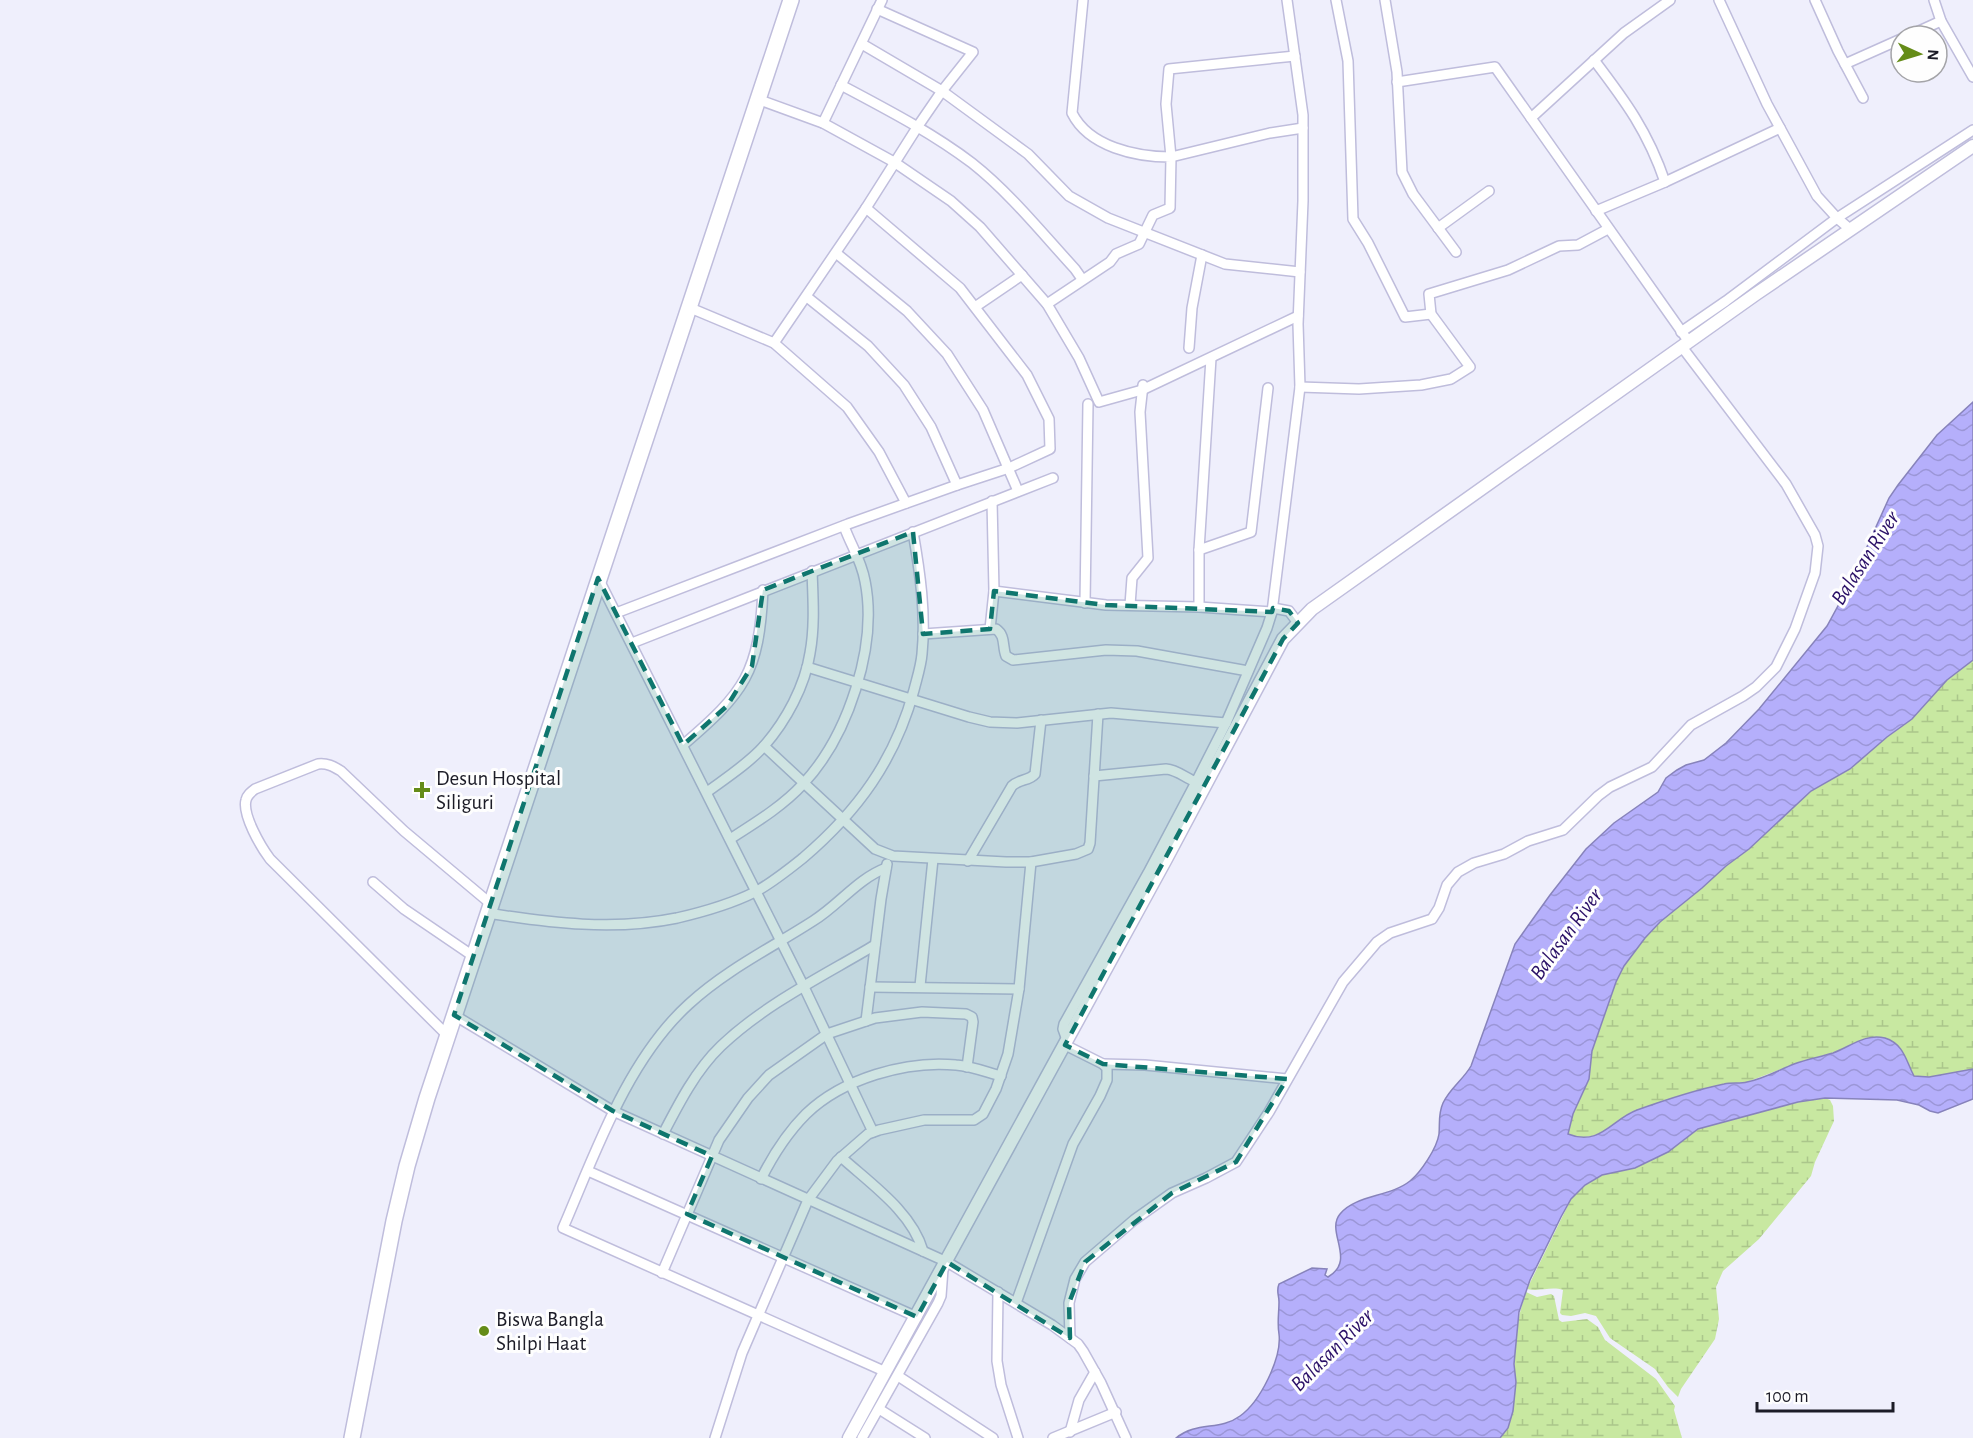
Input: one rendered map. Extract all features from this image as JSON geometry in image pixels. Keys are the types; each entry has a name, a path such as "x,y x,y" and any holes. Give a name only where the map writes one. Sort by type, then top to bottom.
{"main road":[{"path":"352,1438 406,1166 473,956 791,0"}],"street":[{"path":"823,123 882,0"},
{"path":"1083,0 1072,113 1088,135 1127,152 1154,157 1171,157 1270,133 1303,128"},
{"path":"1287,0 1303,128 1303,201 1298,316 1300,387 1272,610 1226,723 1138,892 1064,1024 1063,1031 1066,1043 1103,1064 1145,1065 1287,1078"},
{"path":"1336,0 1348,61 1353,219 1368,243 1405,317 1431,314"},
{"path":"1385,0 1397,81 1402,172 1413,194 1456,252"},
{"path":"1531,118 1624,33 1670,0"},
{"path":"1719,0 1767,104 1817,196 1851,230"},
{"path":"1815,0 1863,98"},
{"path":"1934,0 1941,21 1973,77"},
{"path":"774,343 807,297 918,126 973,52 877,9"},
{"path":"1934,24 1941,21"},
{"path":"862,44 942,92 1028,154 1069,196 1108,218 1225,264 1300,272"},
{"path":"1845,64 1889,44"},
{"path":"1047,304 1110,262 1116,254 1139,244 1153,215 1170,208 1171,157 1166,104 1169,69 1295,56"},
{"path":"1594,60 1631,109 1655,153 1665,182"},
{"path":"1070,1338 1069,1303 1075,1279 1085,1262 1134,1220 1172,1193 1236,1162 1269,1112 1327,1007 1343,982 1369,950 1390,933 1431,919 1439,908 1447,885 1453,876 1474,863 1504,854 1528,841 1563,830 1610,787 1652,767 1691,725 1756,687 1776,667 1795,629 1815,573 1818,546 1810,525 1786,484 1685,344 1681,332 1495,67 1397,81"},
{"path":"842,84 918,126 973,164 1000,188 1082,279"},
{"path":"757,99 823,123 894,162 958,207 981,227 1047,304 1079,358 1099,402 1210,358 1298,316"},
{"path":"1596,211 1665,182 1780,128"},
{"path":"1681,332 1837,218 1973,130"},
{"path":"862,1438 879,1409 917,1317 1167,859 1283,639 1312,609 1685,344 1973,146"},
{"path":"1438,228 1489,191"},
{"path":"616,613 906,503 1009,468 1050,449 1049,419 1027,375 960,288 866,208"},
{"path":"1300,387 1359,389 1421,385 1451,379 1470,367 1431,314 1429,294 1508,270 1559,246 1578,244 1608,228"},
{"path":"836,253 907,311 947,354 983,410 1018,491"},
{"path":"1189,348 1192,308 1202,255"},
{"path":"975,308 1022,275"},
{"path":"807,297 868,346 904,386 931,427 957,485"},
{"path":"688,307 774,343 847,407 879,452 906,503"},
{"path":"1198,607 1210,358"},
{"path":"1130,605 1132,578 1148,558 1140,412 1142,386"},
{"path":"1199,550 1251,532 1268,388"},
{"path":"1084,603 1089,404"},
{"path":"632,643 1053,478"},
{"path":"990,628 994,591 992,501"},
{"path":"730,839 764,817 804,784 838,732 859,682 867,618 865,581 857,553 849,542 844,526"},
{"path":"447,1035 270,859 256,838 246,807 249,794 255,789 318,764 326,763 333,766 489,908 576,925 635,923 684,916 727,904 756,892 787,871 815,847 865,793 887,760 905,720 920,664 923,598 913,532"},
{"path":"707,792 764,746 793,702 810,656 813,624 812,571"},
{"path":"598,578 804,987 873,1132"},
{"path":"683,745 728,706 752,666 758,645 763,590"},
{"path":"994,591 1084,603 1289,611 1298,623"},
{"path":"923,634 996,629 1001,633 1006,656 1012,660 1106,650 1137,651 1248,671"},
{"path":"807,667 990,722 1017,723 1111,713 1226,723"},
{"path":"764,746 875,849 888,856 1031,862 1076,854 1088,849 1098,714"},
{"path":"968,861 1012,786 1020,780 1032,778 1035,774 1041,720"},
{"path":"1094,776 1166,769 1177,770 1183,776 1196,782"},
{"path":"866,1021 888,856"},
{"path":"920,986 933,859"},
{"path":"716,1438 742,1353 783,1256 808,1200 841,1157 873,1132 924,1120 974,1120 983,1114 1001,1076 1008,1054 1019,989 1031,862"},
{"path":"886,868 867,877 821,916 733,968 688,1005 659,1037 613,1111 563,1228 892,1374 993,1438"},
{"path":"373,882 417,919 473,956"},
{"path":"663,1134 692,1082 717,1050 753,1019 875,945"},
{"path":"870,987 1019,989"},
{"path":"662,1273 712,1156 726,1129 759,1085 827,1034 866,1021 913,1012 966,1014 972,1017 974,1022 967,1067"},
{"path":"454,1015 613,1111 923,1251 1016,1303 1070,1338 1083,1351 1116,1412 1126,1438"},
{"path":"761,1179 775,1152 801,1119 814,1107 850,1084 893,1070 920,1065 947,1064 1001,1076"},
{"path":"1016,1303 1073,1144 1107,1080 1108,1072 1103,1064"},
{"path":"841,1157 909,1222 920,1239 923,1251"},
{"path":"588,1170 917,1317"},
{"path":"849,1438 941,1296 945,1265"},
{"path":"998,1292 997,1361 1001,1385 1018,1438"},
{"path":"1070,1432 1079,1400 1095,1372"},
{"path":"879,1409 925,1438"},
{"path":"1053,1438 1116,1412"}],"highlighted area":[{"path":"913,532 923,634 990,629 994,591 1106,605 1272,612 1273,608 1289,611 1298,623 1283,639 1065,1045 1103,1064 1287,1079 1236,1162 1172,1193 1085,1262 1069,1303 1070,1338 947,1262 917,1317 687,1214 712,1156 613,1111 454,1015 598,578 683,745 727,706 752,666 763,590"}],"green space":[{"path":"1973,660 1973,1069 1929,1077 1914,1076 1911,1069 1866,1038 1835,1052 1797,1063 1747,1082 1725,1084 1631,1112 1609,1130 1592,1136 1577,1138 1568,1134 1573,1114 1589,1079 1592,1051 1616,982 1624,966 1645,938 1660,922 1749,849 1811,791 1850,769 1912,719 1947,680"},
{"path":"1825,1098 1830,1100 1833,1106 1834,1121 1811,1176 1759,1239 1723,1271 1716,1287 1719,1319 1715,1339 1678,1397 1655,1369 1610,1338 1596,1316 1585,1313 1562,1315 1560,1313 1563,1290 1527,1289 1571,1199 1585,1185 1602,1175 1635,1168 1668,1152 1698,1129 1798,1102"},
{"path":"1526,1292 1537,1297 1551,1294 1554,1296 1559,1320 1562,1322 1587,1319 1598,1327 1605,1340 1656,1379 1675,1406 1674,1410 1682,1438 1500,1438 1513,1406 1516,1333"}],"water":[{"name":"Balasan River","path":"1973,402 1973,660 1947,680 1912,719 1850,769 1811,791 1749,849 1660,922 1645,938 1624,966 1616,982 1592,1051 1589,1079 1573,1114 1568,1134 1589,1137 1637,1110 1702,1089 1759,1079 1871,1037 1885,1038 1896,1044 1904,1054 1914,1076 1929,1077 1973,1069 1973,1099 1938,1113 1919,1105 1897,1100 1825,1098 1798,1102 1698,1129 1668,1152 1635,1168 1602,1175 1585,1185 1571,1199 1561,1217 1530,1280 1519,1312 1514,1364 1516,1382 1513,1411 1508,1428 1500,1438 1176,1438 1192,1430 1232,1421 1255,1401 1268,1379 1277,1355 1279,1284 1312,1268 1327,1269 1325,1275 1328,1277 1340,1263 1341,1254 1336,1221 1340,1214 1354,1203 1402,1186 1410,1181 1423,1166 1438,1140 1443,1103 1471,1066 1515,944 1550,895 1586,849 1614,823 1658,792 1666,778 1677,770 1704,760 1726,743 1759,709 1827,626 1852,580 1889,498 1898,485 1937,435"}],"place":[{"name":"Desun Hospital Siliguri","path":"422,790"},
{"name":"Biswa Bangla Shilpi Haat","path":"484,1331"}]}
